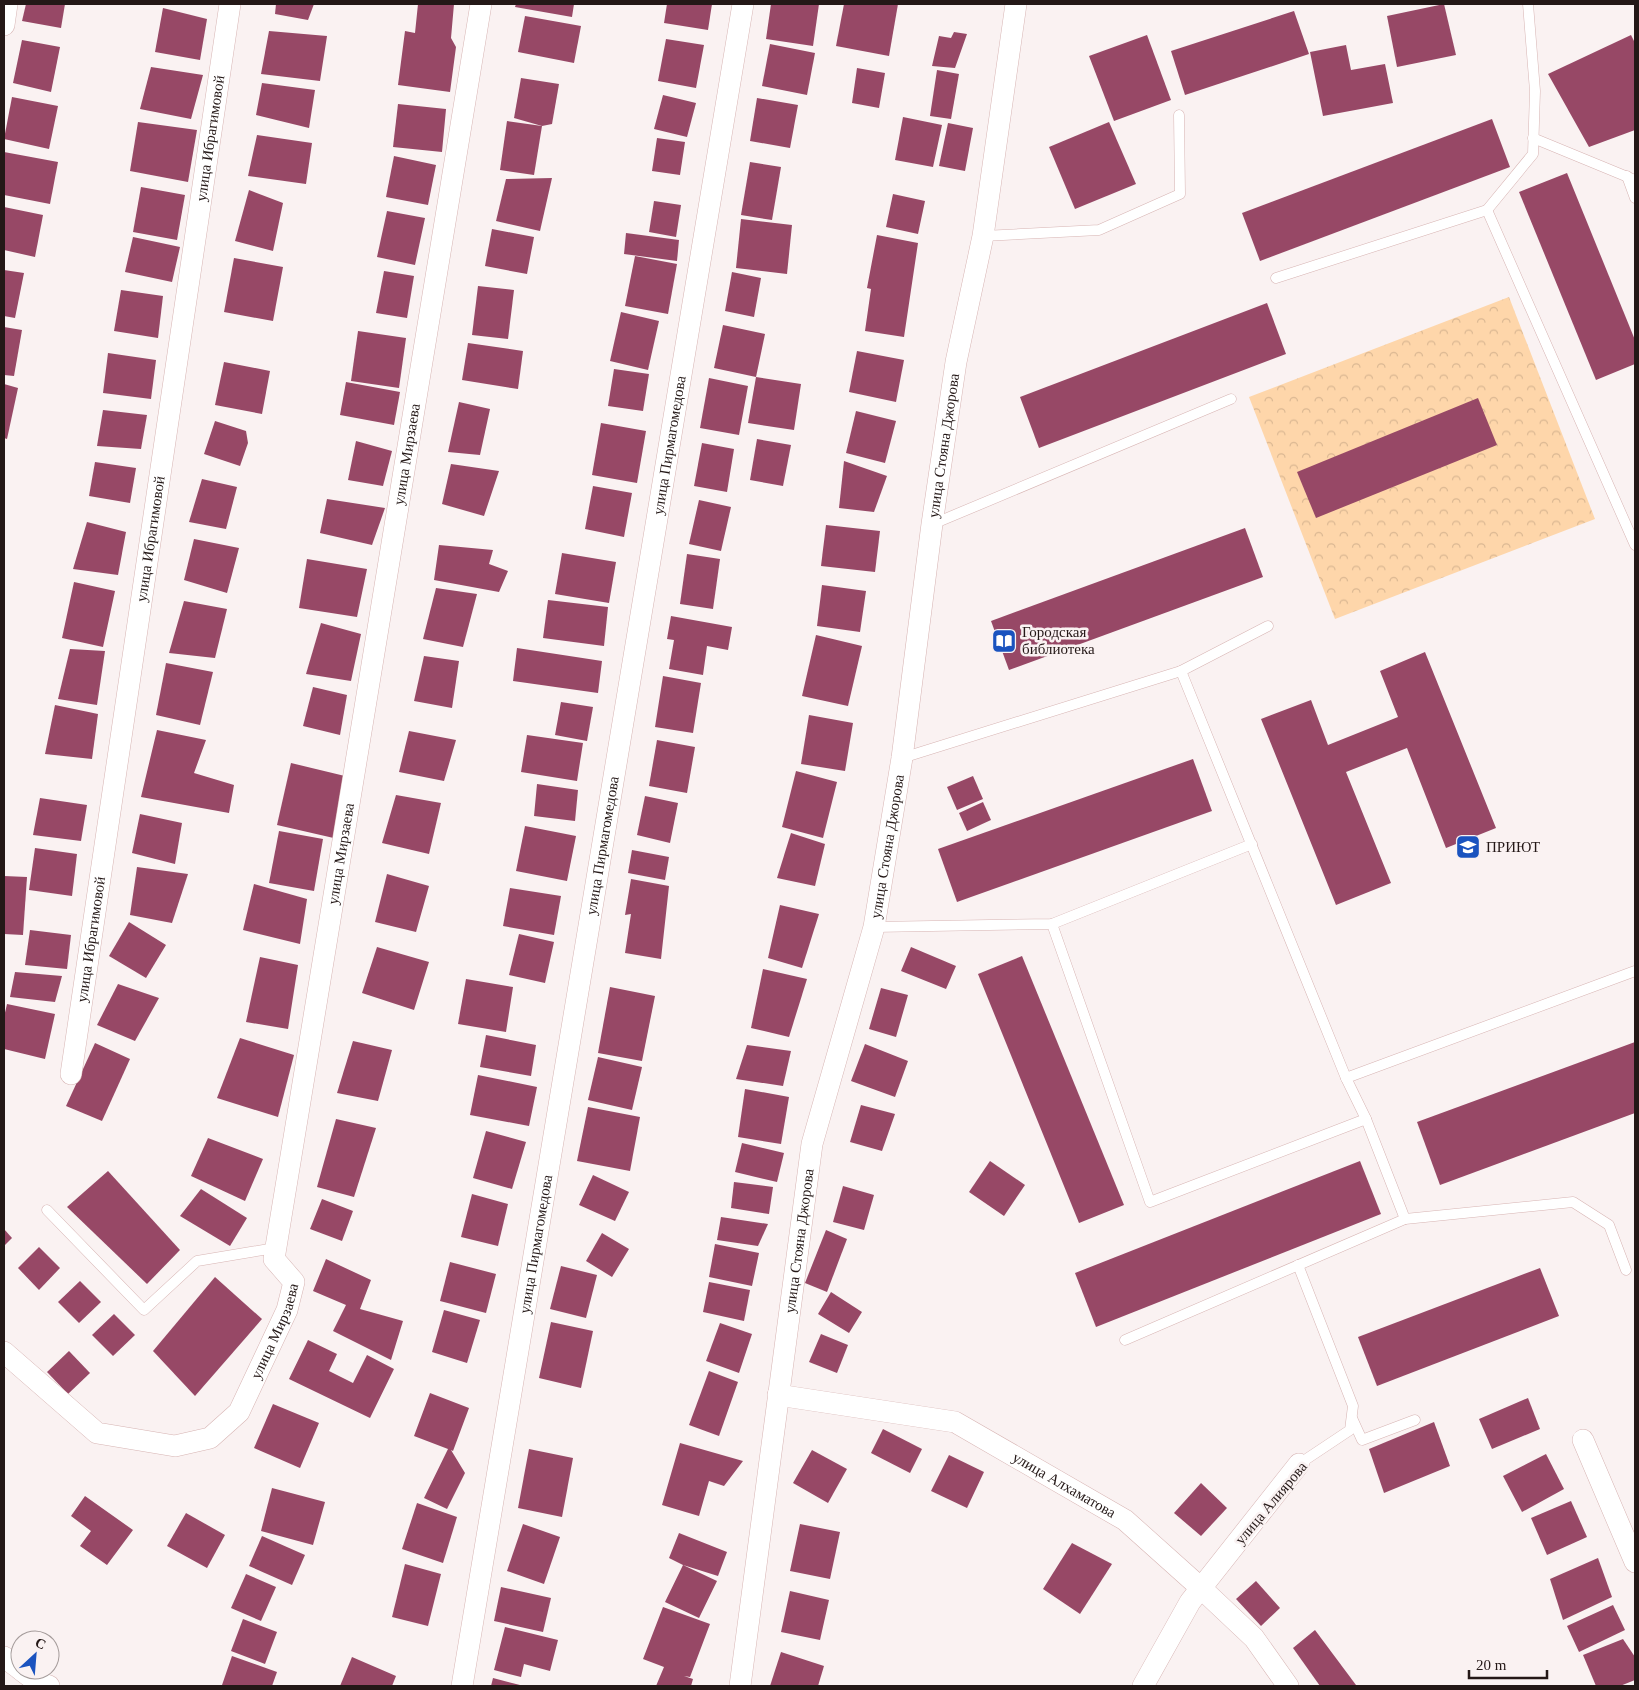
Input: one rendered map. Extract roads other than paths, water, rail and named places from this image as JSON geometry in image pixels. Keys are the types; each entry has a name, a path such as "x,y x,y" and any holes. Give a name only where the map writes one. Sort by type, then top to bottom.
{"street":[{"path":"4,25 7,4"},
{"name":"улица Ибрагимовой","path":"71,1074 230,4"},
{"name":"улица Мирзаева","path":"4,1352 97,1434 174,1446 210,1438 239,1412 287,1310 294,1282 274,1259 481,4"},
{"name":"улица Пирмагомедова","path":"462,1686 743,4"},
{"name":"улица Стояна Джорова","path":"740,1686 812,1144 874,927 902,758 932,524 956,362 983,236 1016,4"},
{"name":"улица Алхаматова","path":"778,1395 955,1422 1125,1520 1202,1588 1254,1638 1288,1686"},
{"path":"1583,1440 1635,1562"},
{"name":"улица Алиярова","path":"1143,1686 1190,1602 1299,1464"}],"lane":[{"path":"1276,278 1487,210 1533,154 1535,91 1528,4"},
{"path":"983,236 1099,230 1180,194 1179,115"},
{"path":"1533,138 1631,178 1635,198"},
{"path":"1487,210 1635,545"},
{"path":"932,524 1231,399"},
{"path":"902,758 1181,671 1268,626"},
{"path":"1181,671 1346,1078 1366,1119 1405,1218"},
{"path":"874,927 1052,924 1252,844"},
{"path":"1052,924 1150,1202 1366,1119"},
{"path":"1346,1078 1635,971"},
{"path":"1125,1340 1405,1218 1573,1202 1608,1225 1626,1270"},
{"path":"47,1210 144,1310 197,1261 276,1248"},
{"path":"1298,1265 1353,1406 1352,1417 1362,1440 1414,1420"},
{"name":"улица Алиярова","path":"1299,1464 1350,1430 1352,1417"}],"place":[{"name":"Городская библиотека","path":"1004,641"},
{"name":"ПРИЮТ","path":"1468,847"}]}
